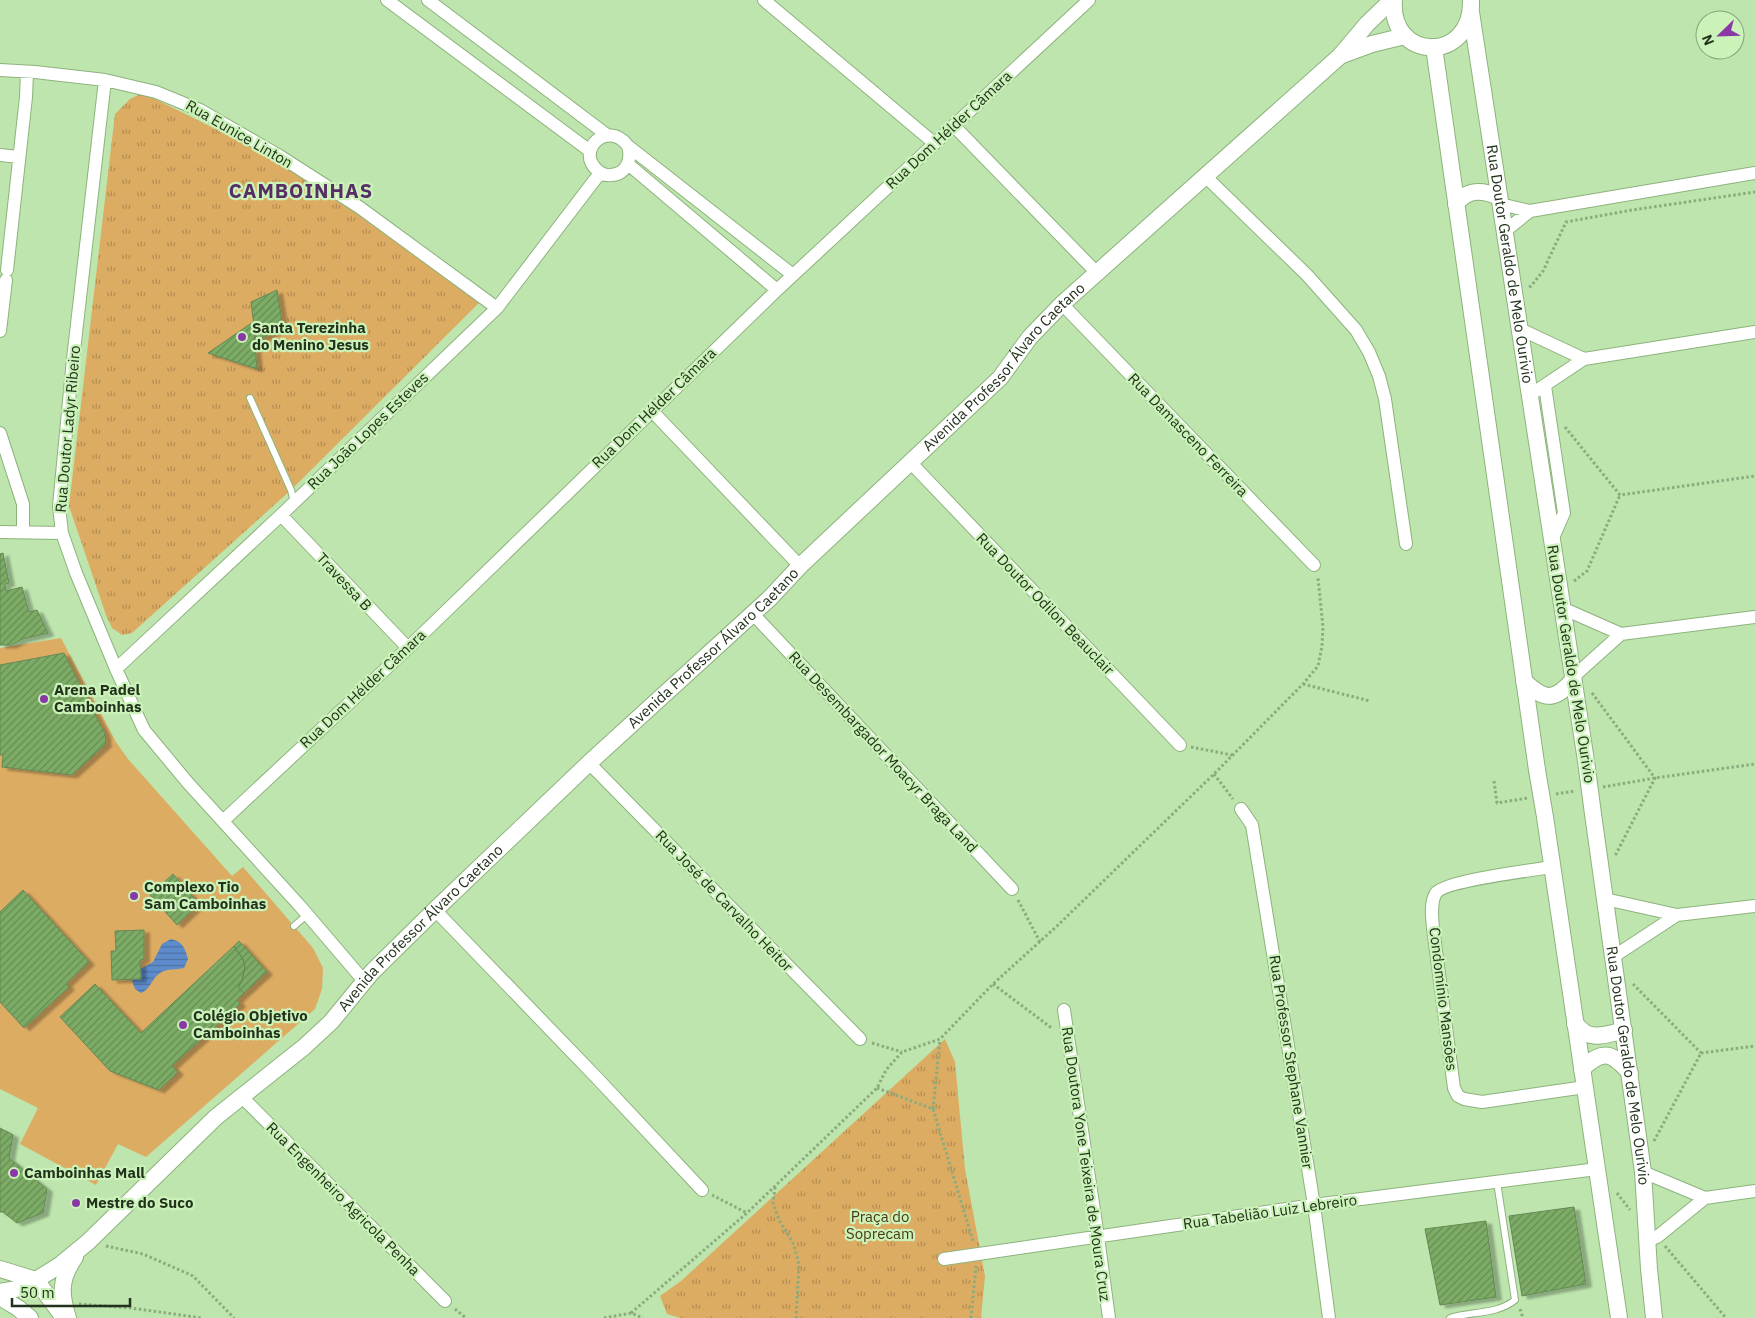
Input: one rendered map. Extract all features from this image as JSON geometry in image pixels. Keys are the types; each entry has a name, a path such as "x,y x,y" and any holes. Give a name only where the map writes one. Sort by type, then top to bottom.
{"street":[{"path":"387,0 590,151"},
{"path":"428,0 607,135 619,137 792,275"},
{"path":"764,0 781,4 934,143"},
{"name":"Rua Dom Hélder Câmara","path":"224,820 408,648 792,275 1089,0"},
{"path":"1392,0 1396,25 1405,36 1418,45 1434,47 1450,43 1463,33 1468,23 1471,6"},
{"name":"Avenida Professor Álvaro Caetano","path":"0,1292 16,1289 60,1266 216,1117 304,1047 331,1022 364,981 435,910 588,764 753,614 800,566 1000,378 1030,337 1062,304 1204,175 1340,56 1367,24 1392,0"},
{"name":"Rua Doutor Geraldo de Melo Ourivio","path":"1471,6 1586,761 1630,1073 1652,1239 1654,1318"},
{"name":"Avenida Professor Álvaro Caetano","path":"1340,56 1372,44 1405,36"},
{"path":"1434,47 1524,681 1619,1318"},
{"name":"Rua Eunice Linton","path":"0,70 105,80 156,92 178,100 225,123 359,207 497,308"},
{"path":"0,331 7,275 6,222 19,157 27,72"},
{"name":"Rua Doutor Ladyr Ribeiro","path":"105,80 73,359 59,506 62,533 76,573 144,730 188,783 224,820 308,914 364,981"},
{"path":"954,126 1098,273"},
{"path":"607,135 596,140 590,151 592,164 600,173 613,175 624,169 630,158 628,146"},
{"path":"0,155 19,157"},
{"path":"628,164 777,290"},
{"name":"Rua João Lopes Esteves","path":"116,669 281,515 497,308 600,173"},
{"path":"1504,231 1530,211 1755,173"},
{"path":"1204,175 1332,301 1356,330 1369,352 1379,376 1385,399 1406,544"},
{"path":"1456,204 1460,198 1468,193 1475,191 1489,192 1500,200 1530,211"},
{"name":"Rua Damasceno Ferreira","path":"1062,304 1314,565"},
{"path":"1520,329 1584,359"},
{"path":"1530,395 1584,359 1755,332"},
{"path":"1545,386 1564,513 1552,540"},
{"path":"652,411 800,566"},
{"path":"0,433 22,504 24,532"},
{"name":"Rua Doutor Odilon Beauclair","path":"910,463 1180,745"},
{"name":"Travessa B","path":"281,515 408,648"},
{"path":"0,532 62,533"},
{"path":"1561,600 1621,634"},
{"name":"Rua Desembargador Moacyr Braga Land","path":"753,614 1012,890"},
{"path":"1524,681 1542,696 1551,696 1558,694 1621,634 1755,617"},
{"name":"Rua José de Carvalho Heitor","path":"588,764 860,1039"},
{"name":"Rua Professor Stephane Vannier","path":"1241,810 1252,824 1314,1205 1329,1318"},
{"name":"Condomínio Mansões","path":"1552,866 1461,882 1443,888 1436,893 1433,904 1433,928 1450,1066 1456,1092 1461,1098 1472,1101 1482,1102 1585,1087"},
{"path":"1605,899 1677,915 1755,906"},
{"path":"435,910 702,1190"},
{"path":"1614,962 1677,915"},
{"name":"Rua Doutora Yone Teixeira de Moura Cruz","path":"1064,1010 1098,1237 1108,1318"},
{"path":"1575,1024 1589,1034 1607,1035 1624,1030"},
{"path":"1582,1069 1592,1059 1603,1056 1616,1058 1630,1073"},
{"name":"Rua Engenheiro Agricola Penha","path":"242,1097 445,1301"},
{"path":"1643,1168 1705,1198"},
{"name":"Rua Tabelião Luiz Lebreiro","path":"944,1259 1314,1205 1597,1169"},
{"path":"1652,1239 1705,1198 1755,1191"},
{"path":"4,1269 32,1268 53,1261 85,1244"},
{"path":"65,1313 62,1284 67,1269 85,1244"},
{"path":"4,1269 36,1280 65,1313"},
{"path":"0,1298 18,1308 30,1318"}],"lane":[{"path":"250,398 291,490 294,502"},
{"path":"294,926 308,914"},
{"path":"1450,1318 1498,1310 1508,1306 1515,1300 1497,1182"}],"path":[{"path":"1514,289 1531,286 1543,271 1566,222 1632,210 1755,192"},
{"path":"1549,415 1556,416 1620,495"},
{"path":"1620,495 1755,476"},
{"path":"1561,600 1587,570 1620,495"},
{"path":"604,1318 631,1313 747,1212 877,1088 886,1070 902,1052 940,1039 993,984 1040,942 1214,774 1303,684 1318,666 1322,646 1323,627 1319,583 1314,565"},
{"path":"1573,680 1587,686 1655,778"},
{"path":"1303,684 1370,701"},
{"path":"1180,745 1232,755"},
{"path":"1616,786 1655,778 1755,764"},
{"path":"1214,774 1241,810"},
{"path":"1603,881 1655,778"},
{"path":"1012,890 1040,942"},
{"path":"1614,962 1701,1053"},
{"path":"993,984 1068,1040"},
{"path":"860,1039 902,1052"},
{"path":"940,1039 933,1109 977,1254 971,1318"},
{"path":"1701,1053 1755,1046"},
{"path":"1643,1168 1701,1053"},
{"path":"877,1088 933,1109"},
{"path":"775,1186 773,1203 779,1220 794,1245 799,1265 796,1318"},
{"path":"702,1190 747,1212"},
{"path":"1616,1191 1634,1217"},
{"path":"1652,1239 1726,1318"},
{"path":"85,1244 142,1254 194,1276 234,1318"},
{"path":"65,1313 131,1308 202,1318"},
{"path":"631,1313 643,1318"}],"green space":[{"path":"143,93 331,186 485,297 291,490 132,633 122,635 112,628 106,615 69,506 115,114 130,99"},
{"name":"Complexo Tio Sam Camboinhas","path":"61,638 116,742 128,759 232,876 243,867 313,948 323,968 322,989 315,1009 146,1157 118,1144 96,1185 20,1144 38,1108 0,1089 0,648"},
{"name":"Praça do Soprecam","path":"945,1039 955,1062 965,1169 985,1276 981,1318 680,1318 667,1314 660,1296 681,1281"}],"water":[{"path":"171,939 181,944 184,949 188,959 184,968 163,971 141,993 135,989 132,981 135,972 153,962 162,944"}],"building":[{"path":"277,290 283,328 256,341 251,302"},
{"name":"Santa Terezinha do Menino Jesus","path":"253,322 257,369 208,353"},
{"path":"3,553 9,583 5,584 6,591 22,587 29,612 37,610 48,633 23,639 11,645 0,645 0,554"},
{"name":"Arena Padel Camboinhas","path":"64,653 105,734 106,744 72,775 2,767 3,755 0,755 0,665"},
{"path":"173,874 199,904 177,925 150,895"},
{"path":"23,890 89,962 66,984 69,987 24,1028 0,1002 0,912"},
{"path":"144,930 144,960 140,960 141,979 112,980 111,951 116,951 115,931"},
{"path":"239,941 267,972 244,993 238,987 242,981 245,966 243,959 234,946"},
{"name":"Colégio Objetivo Camboinhas","path":"234,946 243,959 245,966 242,981 238,987 244,993 237,1000 240,1004 172,1066 178,1072 159,1090 110,1071 60,1017 95,984 141,1033"},
{"name":"Camboinhas Mall","path":"0,1128 13,1135 9,1158 47,1189 43,1213 17,1223 3,1212 0,1212"},
{"path":"1574,1207 1586,1284 1522,1296 1509,1216"},
{"path":"1486,1221 1496,1297 1440,1305 1425,1229"}],"place":[{"name":"Santa Terezinha do Menino Jesus","path":"242,337"},
{"name":"Arena Padel Camboinhas","path":"44,699"},
{"name":"Complexo Tio Sam Camboinhas","path":"134,896"},
{"name":"Colégio Objetivo Camboinhas","path":"183,1025"},
{"name":"Camboinhas Mall","path":"14,1173"},
{"name":"Mestre do Suco","path":"76,1203"}],"district":[{"name":"CAMBOINHAS","path":"301,191"}]}
